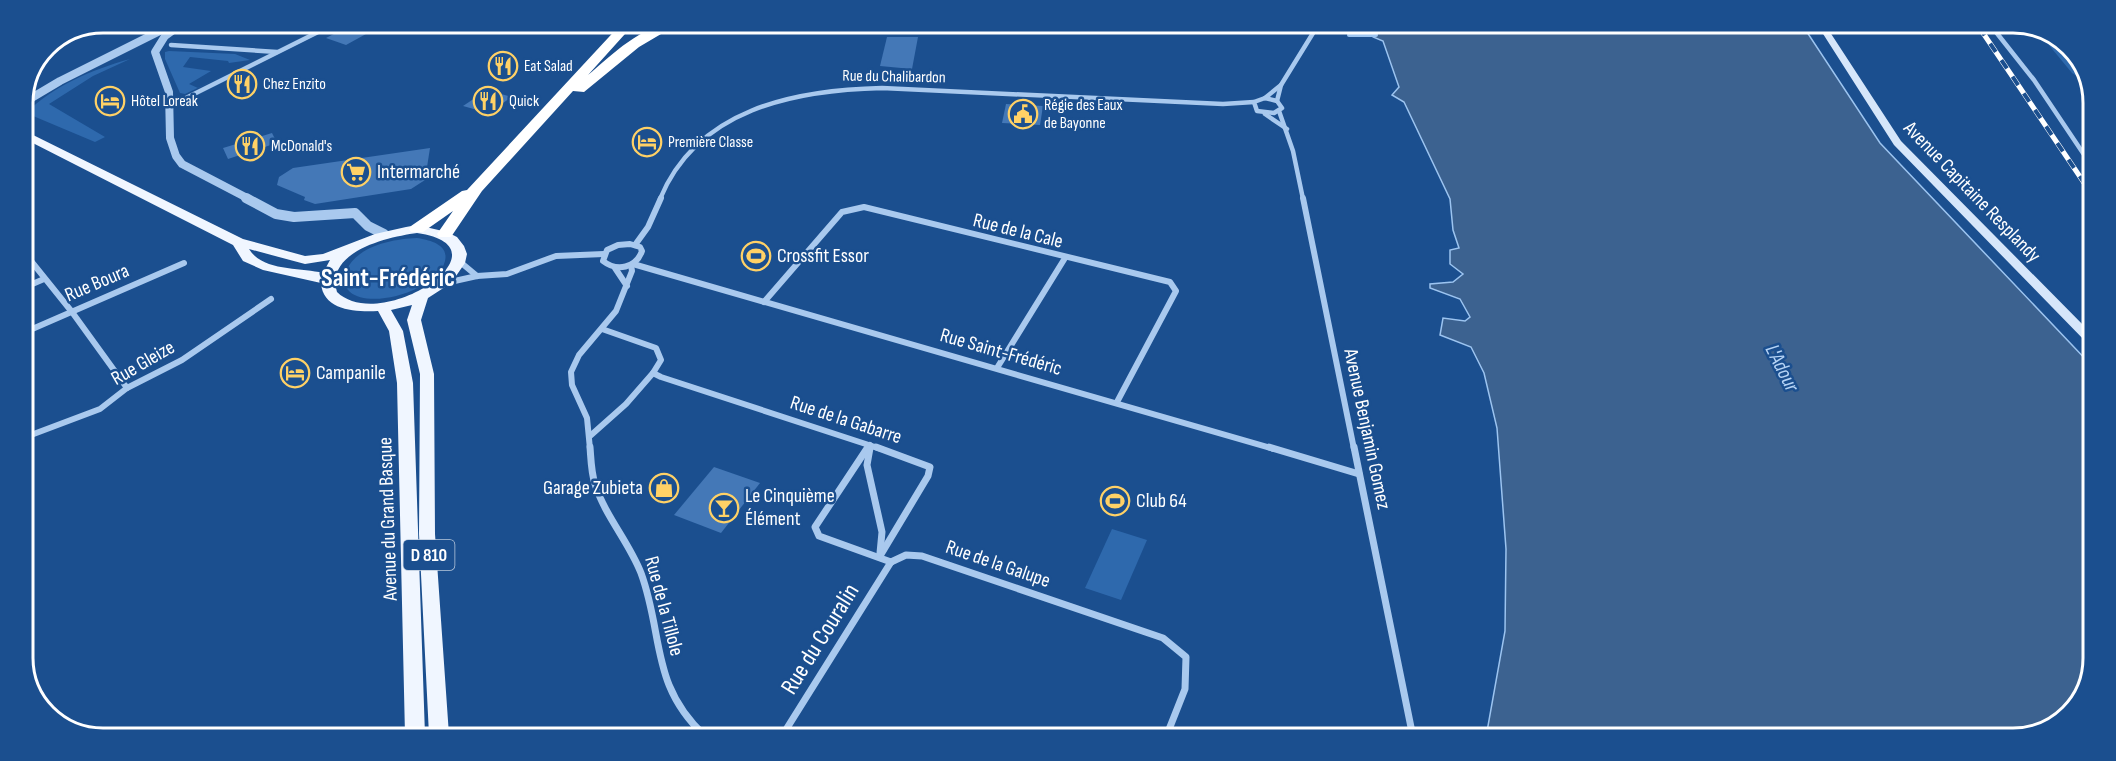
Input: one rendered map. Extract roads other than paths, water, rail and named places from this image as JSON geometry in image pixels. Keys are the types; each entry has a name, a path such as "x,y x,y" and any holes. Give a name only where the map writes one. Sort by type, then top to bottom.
{"highway":[{"path":"592,61 609,33"},
{"path":"445,234 476,188 619,33"},
{"path":"528,133 634,44 655,33"},
{"path":"417,229 476,188"}],"main road":[{"name":"Avenue Capitaine Resplandy","path":"1826,33 1897,143 2083,332"},
{"path":"33,139 237,242 305,260 324,258 384,234 417,229 445,234 455,241 460,250 459,261 453,272 440,285 422,295 382,307 362,308 344,304 333,297 327,286 330,272 338,261 358,246"},
{"path":"33,146 46,146"},
{"path":"237,242 248,258 268,267 294,274 318,276 328,281"},
{"name":"Avenue du Grand Basque","path":"422,295 414,320 427,374 427,534 439,728"},
{"name":"Avenue du Grand Basque","path":"382,307 396,331 405,383 415,728"}],"street":[{"path":"33,96 154,33"},
{"path":"169,33 158,44 154,52 169,92 170,142 173,155 182,165 276,214 294,217 355,213 368,225 384,234"},
{"path":"170,106 316,33"},
{"path":"1264,98 1277,101 1281,85 1312,33"},
{"path":"1997,33 2034,80 2083,153"},
{"path":"171,45 278,52"},
{"path":"1281,85 1254,105 1287,129"},
{"name":"Rue du Chalibardon","path":"635,244 648,230 666,184 687,152 700,141 740,117 764,106 804,95 838,89 882,88 1254,105"},
{"name":"Avenue Benjamin Gomez","path":"1277,101 1282,108 1279,111 1287,129 1411,728"},
{"path":"1265,113 1279,111"},
{"name":"Rue de la Cale","path":"764,302 842,212 864,207 1170,282 1176,291 1118,402"},
{"path":"358,246 368,225"},
{"path":"440,285 477,276 507,274 556,256 604,254 618,245 635,244"},
{"name":"Rue de la Tillole","path":"635,244 640,247 642,255 632,265 627,286 613,315 583,350 573,368 571,380 586,416 597,489 633,552 645,585 659,658 674,702 695,728"},
{"path":"604,254 605,265 615,268 632,265"},
{"path":"997,368 1065,258"},
{"path":"459,261 477,276"},
{"path":"33,264 72,312 127,388"},
{"name":"Rue Boura","path":"33,329 184,264"},
{"name":"Rue Saint-Frédéric","path":"632,265 1118,402 1359,474"},
{"path":"615,268 627,286"},
{"path":"33,284 44,279"},
{"name":"Rue Gleize","path":"33,434 100,409 127,388 182,360 271,299"},
{"path":"590,436 626,404 661,360 656,348 602,329"},
{"name":"Rue de la Gabarre","path":"652,373 927,464 930,467 928,476 880,556"},
{"path":"870,445 815,527 819,537 880,556 891,562"},
{"path":"870,445 867,465 882,532 880,556"},
{"name":"Rue de la Galupe","path":"891,562 906,555 922,556 1163,638 1186,657 1185,689 1170,728"},
{"name":"Rue du Couralin","path":"787,728 891,562"}],"water":[{"name":"L'Adour","path":"1371,33 1808,33 1880,143 2083,357 2083,658 2076,689 2063,708 2048,719 2036,724 2014,728 1488,728 1505,631 1506,549 1497,428 1484,373 1471,347 1440,335 1443,318 1465,321 1470,317 1460,299 1430,288 1430,284 1453,282 1463,274 1450,264 1450,250 1459,248 1453,230 1450,199 1404,102 1392,95 1399,87 1383,41 1373,37"}],"waterway":[{"path":"1349,35 1376,35"}],"railway":[{"path":"1983,33 2083,181"}],"place":[{"name":"Eat Salad","path":"503,66"},
{"name":"Chez Enzito","path":"242,84"},
{"name":"Hôtel Loreak","path":"110,101"},
{"name":"Quick","path":"488,101"},
{"name":"Régie des Eaux de Bayonne","path":"1023,114"},
{"name":"Première Classe","path":"647,142"},
{"name":"McDonald's","path":"250,146"},
{"name":"Intermarché","path":"356,172"},
{"name":"Crossfit Essor","path":"756,256"},
{"name":"Campanile","path":"295,373"},
{"name":"Garage Zubieta","path":"664,488"},
{"name":"Club 64","path":"1115,501"},
{"name":"Le Cinquième Élément","path":"724,508"}],"district":[{"name":"Saint-Frédéric","path":"388,278"}]}
